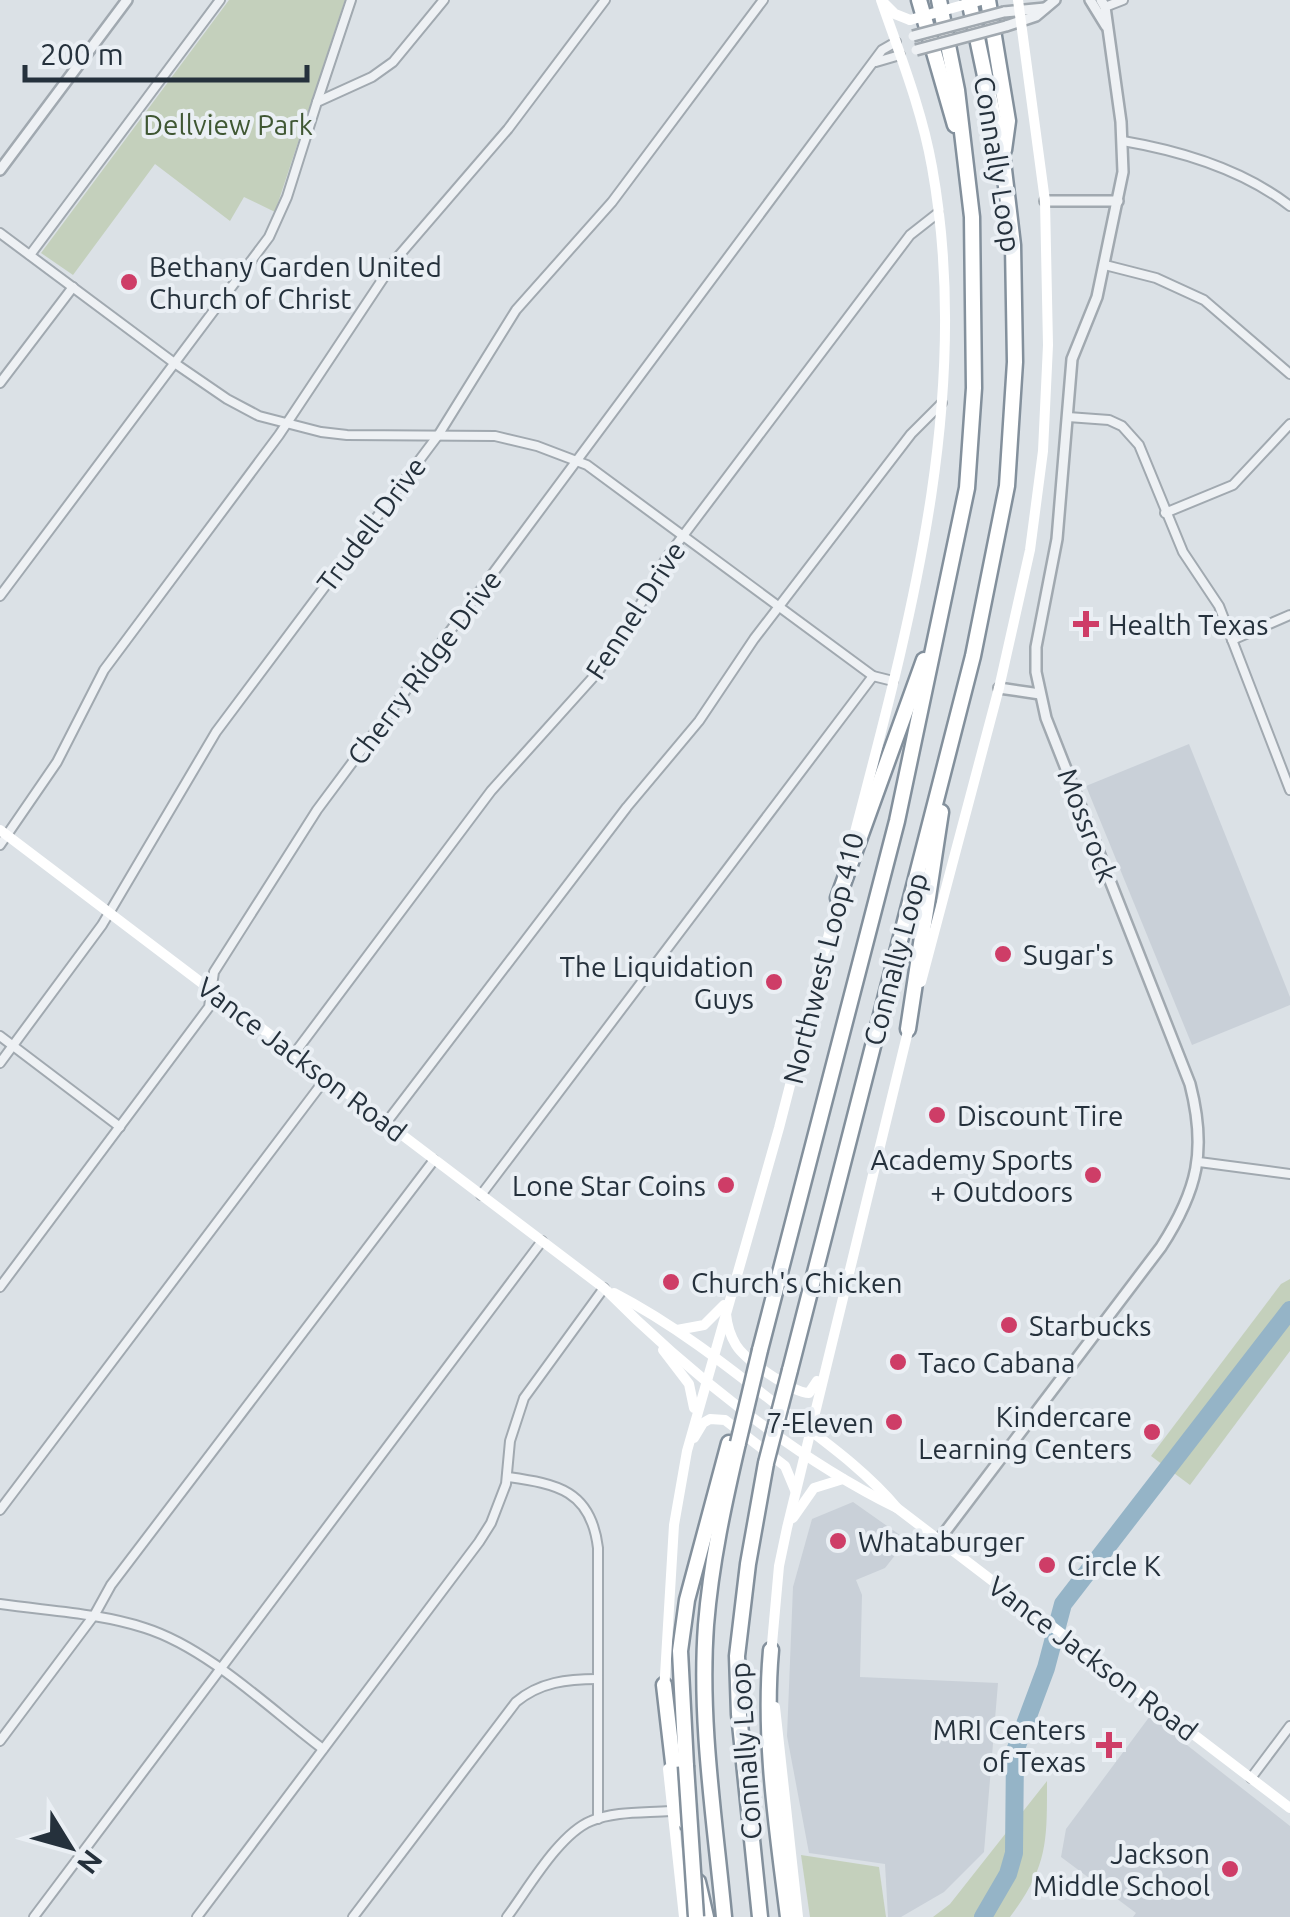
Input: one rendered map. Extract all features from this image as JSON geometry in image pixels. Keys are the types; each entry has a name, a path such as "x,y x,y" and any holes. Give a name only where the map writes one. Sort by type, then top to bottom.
{"highway":[{"path":"919,0 965,154"},
{"name":"Connally Loop","path":"724,1917 706,1728 706,1628 719,1526 734,1440 897,822 944,602 973,432 972,217 957,90 939,0"},
{"name":"Connally Loop","path":"760,1917 738,1656 750,1550 766,1463 992,570 1012,427 1014,263 1002,161 969,0"},
{"path":"984,0 1008,121 1002,161"},
{"path":"838,898 944,602"},
{"path":"908,1029 947,760"},
{"path":"696,1917 680,1652 684,1617 734,1440"},
{"path":"770,1650 768,1752 788,1917"},
{"path":"664,1685 674,1771 706,1917"},
{"path":"752,1845 770,1917"}],"main road":[{"path":"881,0 895,14 910,20 984,0"},
{"name":"Northwest Loop 410","path":"684,1917 670,1811 664,1685 674,1525 695,1417 779,1128 893,681 924,549 942,403 944,310 938,213 924,131 881,0"},
{"path":"798,1917 770,1650 787,1528 908,1029 998,688 1030,550 1043,450 1048,344 1045,201 1019,4"},
{"name":"Vance Jackson Road","path":"2,837 108,912 604,1288 712,1354 869,1476 897,1508"},
{"name":"Vance Jackson Road","path":"604,1288 660,1344 804,1454 897,1508 1290,1808"},
{"path":"727,1304 728,1326 741,1352 796,1392 809,1393 814,1389 832,1341"},
{"path":"677,1330 704,1325 727,1304"},
{"path":"660,1344 689,1384 695,1417"},
{"path":"687,1451 703,1423 725,1420 785,1466 796,1491"},
{"path":"787,1528 814,1488 844,1479"}],"street":[{"path":"0,170 128,0"},
{"path":"30,255 220,0"},
{"path":"0,596 276,223 351,0"},
{"path":"317,102 394,62 444,0"},
{"path":"2,837 57,762 104,670 287,424 396,259 508,130 604,0"},
{"name":"Trudell Drive","path":"0,1063 102,926 216,732 439,434 516,310 612,202 763,0"},
{"path":"876,62 1022,22 1055,0"},
{"name":"Mossrock","path":"1090,0 1106,26"},
{"path":"1103,4 1123,0"},
{"name":"Cherry Ridge Drive","path":"0,1286 208,1007 214,972 317,810 882,50 912,36 1004,12 1019,4 1045,8"},
{"name":"Mossrock","path":"939,1540 1161,1247 1190,1196 1199,1162 1199,1128 1190,1084 1046,718 1036,647 1057,539 1072,358 1097,297 1118,200 1123,141 1103,4"},
{"path":"1123,141 1186,154 1217,166 1290,206"},
{"path":"1045,201 1118,200"},
{"name":"Fennel Drive","path":"294,1054 491,791 598,674 683,534 910,235 938,213"},
{"path":"0,233 174,362 248,411 287,424 347,436 481,434 516,440 578,461 602,474 873,676 893,681"},
{"path":"1105,264 1156,278 1204,300 1290,374"},
{"path":"0,383 72,288"},
{"path":"386,1124 626,807 699,721 910,434 942,403"},
{"path":"1068,417 1109,420 1133,435 1183,552 1219,606 1290,790"},
{"path":"1165,513 1233,485 1290,424"},
{"path":"1232,640 1290,615"},
{"path":"481,1195 873,676"},
{"path":"998,688 1040,694"},
{"path":"0,1036 120,1128"},
{"path":"0,1510 326,1078"},
{"path":"0,1741 92,1617 110,1585 434,1160"},
{"path":"1199,1162 1290,1174"},
{"path":"34,1917 542,1242"},
{"path":"197,1917 479,1542 496,1513 508,1477 510,1442 524,1398 604,1288"},
{"path":"508,1477 544,1482 564,1490 579,1501 590,1517 598,1548 598,1819"},
{"path":"0,1604 148,1629 184,1645 323,1750"},
{"path":"352,1917 516,1702 540,1686 598,1679"},
{"path":"1251,1778 1290,1726"},
{"path":"507,1917 570,1834 598,1819 670,1811"}],"shaded area":[{"path":"1189,744 1290,997 1290,1005 1192,1045 1086,786"},
{"path":"853,1502 907,1540 885,1568 856,1580 862,1595 860,1677 998,1683 984,1852 944,1892 901,1917 888,1917 885,1864 809,1853 787,1736 793,1587 812,1519"},
{"path":"1150,1716 1290,1826 1290,1917 1133,1917 1136,1913 1061,1857 1066,1829"}],"green space":[{"name":"Dellview Park","path":"229,0 345,0 275,212 244,197 230,221 155,164 73,275 41,253"},
{"path":"1290,1279 1290,1351 1190,1485 1151,1456 1281,1284"},
{"path":"1047,1781 1043,1853 1032,1883 1010,1917 933,1917 950,1904"},
{"path":"801,1855 879,1867 886,1917 810,1917"}],"waterway":[{"path":"983,1917 1008,1874 1014,1853 1015,1751 1046,1668 1063,1604 1290,1310"}],"place":[{"name":"Bethany Garden United Church of Christ","path":"129,282"},
{"name":"Health Texas","path":"1086,624"},
{"name":"Sugar's","path":"1003,954"},
{"name":"The Liquidation Guys","path":"774,982"},
{"name":"Discount Tire","path":"937,1115"},
{"name":"Academy Sports + Outdoors","path":"1093,1175"},
{"name":"Lone Star Coins","path":"726,1185"},
{"name":"Church's Chicken","path":"671,1282"},
{"name":"Starbucks","path":"1009,1325"},
{"name":"Taco Cabana","path":"898,1362"},
{"name":"7-Eleven","path":"894,1422"},
{"name":"Kindercare Learning Centers","path":"1152,1432"},
{"name":"Whataburger","path":"838,1541"},
{"name":"Circle K","path":"1047,1565"},
{"name":"MRI Centers of Texas","path":"1109,1745"},
{"name":"Jackson Middle School","path":"1230,1869"}]}
